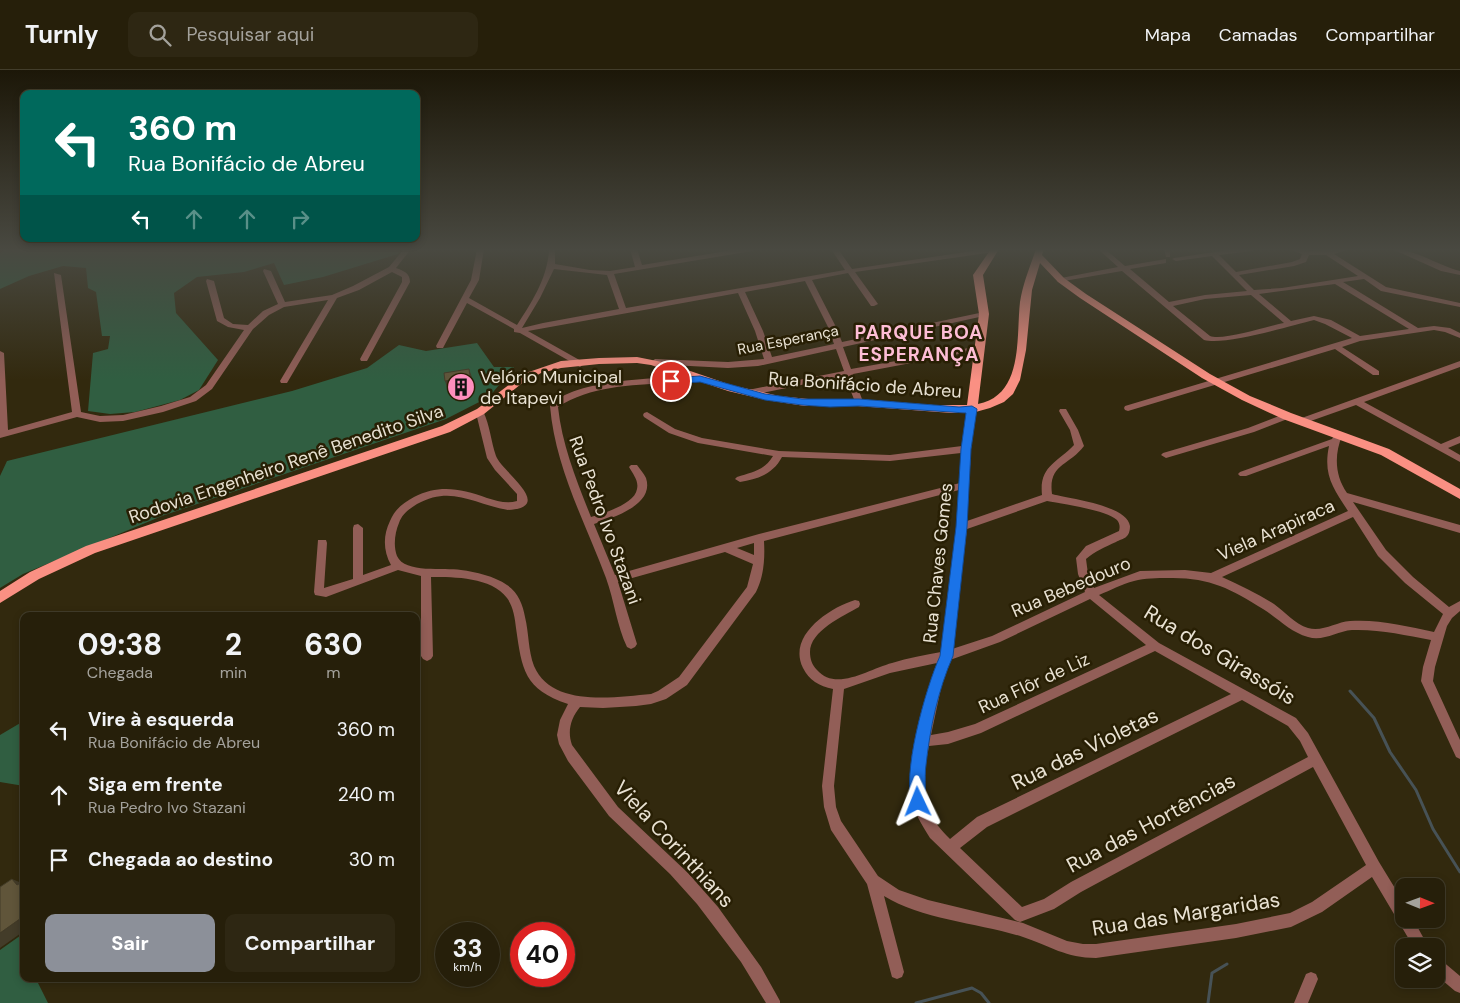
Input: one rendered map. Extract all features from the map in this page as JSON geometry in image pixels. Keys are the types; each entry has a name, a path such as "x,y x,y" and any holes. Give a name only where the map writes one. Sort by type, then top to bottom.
{"main road":[{"path":"972,409 984,314 981,293"},
{"name":"Rua Bonifácio de Abreu","path":"580,364 626,360 655,362 686,372 700,379 748,393 802,402 830,404 859,402 959,410 972,409 999,401 1015,383 1022,341 1027,293"},
{"path":"1080,293 1246,398 1302,421 1337,439 1406,463 1460,495"},
{"name":"Rodovia Engenheiro Renê Benedito Silva","path":"0,598 47,569 98,547 214,506 354,463 439,432 480,413 528,376 560,366 580,364"}],"street":[{"path":"59,293 78,414"},
{"path":"213,293 220,319 225,324 250,327"},
{"path":"277,293 282,305"},
{"path":"0,353 2,434 78,414 100,419 123,418 163,409 202,394 217,378 250,327 266,313 282,305 334,297 345,293"},
{"path":"364,359 400,293"},
{"path":"440,346 469,293"},
{"path":"518,330 529,314 539,293"},
{"path":"617,293 623,311"},
{"path":"518,330 542,324 726,293"},
{"path":"741,293 759,331 769,361"},
{"path":"814,293 850,372 859,402"},
{"path":"866,293 874,304"},
{"path":"1153,293 1207,338 1221,340 1314,318 1322,319 1359,340"},
{"path":"1166,304 1247,293"},
{"path":"1253,293 1290,324"},
{"path":"1355,293 1416,330"},
{"path":"1395,293 1460,305"},
{"path":"284,381 334,297"},
{"path":"466,299 580,364"},
{"name":"Rua Esperança","path":"655,362 728,365 769,361 984,314"},
{"path":"1128,408 1215,380 1249,373 1359,340 1416,330 1440,328 1460,336"},
{"path":"1336,346 1376,373"},
{"path":"748,393 980,348"},
{"path":"1302,421 1460,364"},
{"name":"Rua Pedro Ivo Stazani","path":"631,644 612,580 587,522 556,429 554,406 562,400 587,391 635,384 700,379"},
{"path":"1356,401 1460,459"},
{"name":"Rua Chaves Gomes","path":"972,409 966,449 962,527 946,656 934,688 916,788 918,802 928,823 949,848 985,879 1020,915"},
{"path":"1047,497 1045,484 1047,474 1079,446 1074,430 1063,411"},
{"path":"399,566 392,554 390,545 392,525 402,509 423,496 448,491 467,494 505,506 513,507 522,503 522,493 498,468 492,458 480,413"},
{"path":"647,415 672,431 692,438 743,449 779,454 890,458 966,449"},
{"path":"1166,455 1251,430 1288,416"},
{"path":"1243,474 1337,439 1332,474 1336,485 1382,553 1409,580 1449,612"},
{"path":"1441,448 1460,439"},
{"path":"740,479 761,475 769,470 779,454"},
{"path":"587,522 621,510 636,500 642,486 641,479 634,467"},
{"path":"612,580 759,538 963,486"},
{"path":"1344,496 1460,529"},
{"path":"962,527 1047,497 1115,514 1122,519 1125,525 1123,534 1090,549 1081,558 1083,574 1092,595"},
{"name":"Viela Arapiraca","path":"1211,578 1355,512"},
{"path":"358,528 358,581"},
{"path":"322,543 319,592 326,594 399,566 413,571 475,576 491,582 513,596 519,609 525,655 532,674 542,686 557,695 577,702 651,698 683,682 752,589 757,576 759,562 759,538"},
{"path":"727,548 759,562"},
{"path":"426,572 427,656"},
{"name":"Rua Bebedouro","path":"839,685 890,668 975,648 1092,595 1144,574 1157,573 1211,578 1264,604 1307,633 1323,634 1349,626 1406,630 1437,636"},
{"name":"Rua dos Girassóis","path":"1092,595 1155,646 1292,722 1304,737 1395,903"},
{"path":"855,604 826,621 809,637 805,644 805,660 814,675 829,684 839,685 828,786 830,807 836,825 873,880 897,972"},
{"path":"1460,605 1449,612 1437,636 1427,667 1427,680 1460,753"},
{"name":"Rua Flôr de Liz","path":"924,741 948,738 977,729 1155,646"},
{"name":"Rua das Violetas","path":"949,848 982,822 1243,694"},
{"name":"Viela Corinthians","path":"577,702 568,715 564,739 574,758 606,802 625,823 691,886 747,959 773,1001"},
{"name":"Rua das Hortências","path":"1020,915 1041,909 1076,887 1316,759"},
{"name":"Rua das Margaridas","path":"873,880 895,896 1023,930 1067,948 1083,951 1111,949 1236,931 1291,920 1317,907 1374,867"},
{"path":"1020,915 1023,930"},
{"path":"1445,973 1460,986"},
{"path":"1301,1003 1311,980"}],"green space":[{"path":"96,293 175,293 176,313 218,360 199,390 180,400 135,412 110,414 88,411 93,353 108,349 110,336 102,336"},
{"path":"477,343 494,367 514,367 489,397 446,419 162,516 23,574 0,588 0,476 7,461 292,391 367,368 399,345 426,351"},
{"path":"20,723 20,785 0,782 0,735"},
{"path":"20,936 20,982 38,982 48,1003 0,1003 0,950"}],"building":[{"path":"469,369 470,376 445,381 444,373"},
{"path":"12,879 17,885 20,883 20,919 0,933 0,887"}],"waterway":[{"path":"1350,691 1374,718 1390,752 1416,790 1433,829 1460,872"},
{"path":"1208,1003 1212,973 1227,964"},
{"path":"916,1003 972,988 981,993 989,1003"}],"place":[{"name":"Velório Municipal de Itapevi","path":"461,387"}],"district":[{"name":"PARQUE BOA ESPERANÇA","path":"919,343"}],"route":[{"path":"671,381 700,379 765,397 802,402 830,404 859,402 959,410 972,409 966,449 962,527 946,656 938,674 930,706 916,788 918,802"}]}
